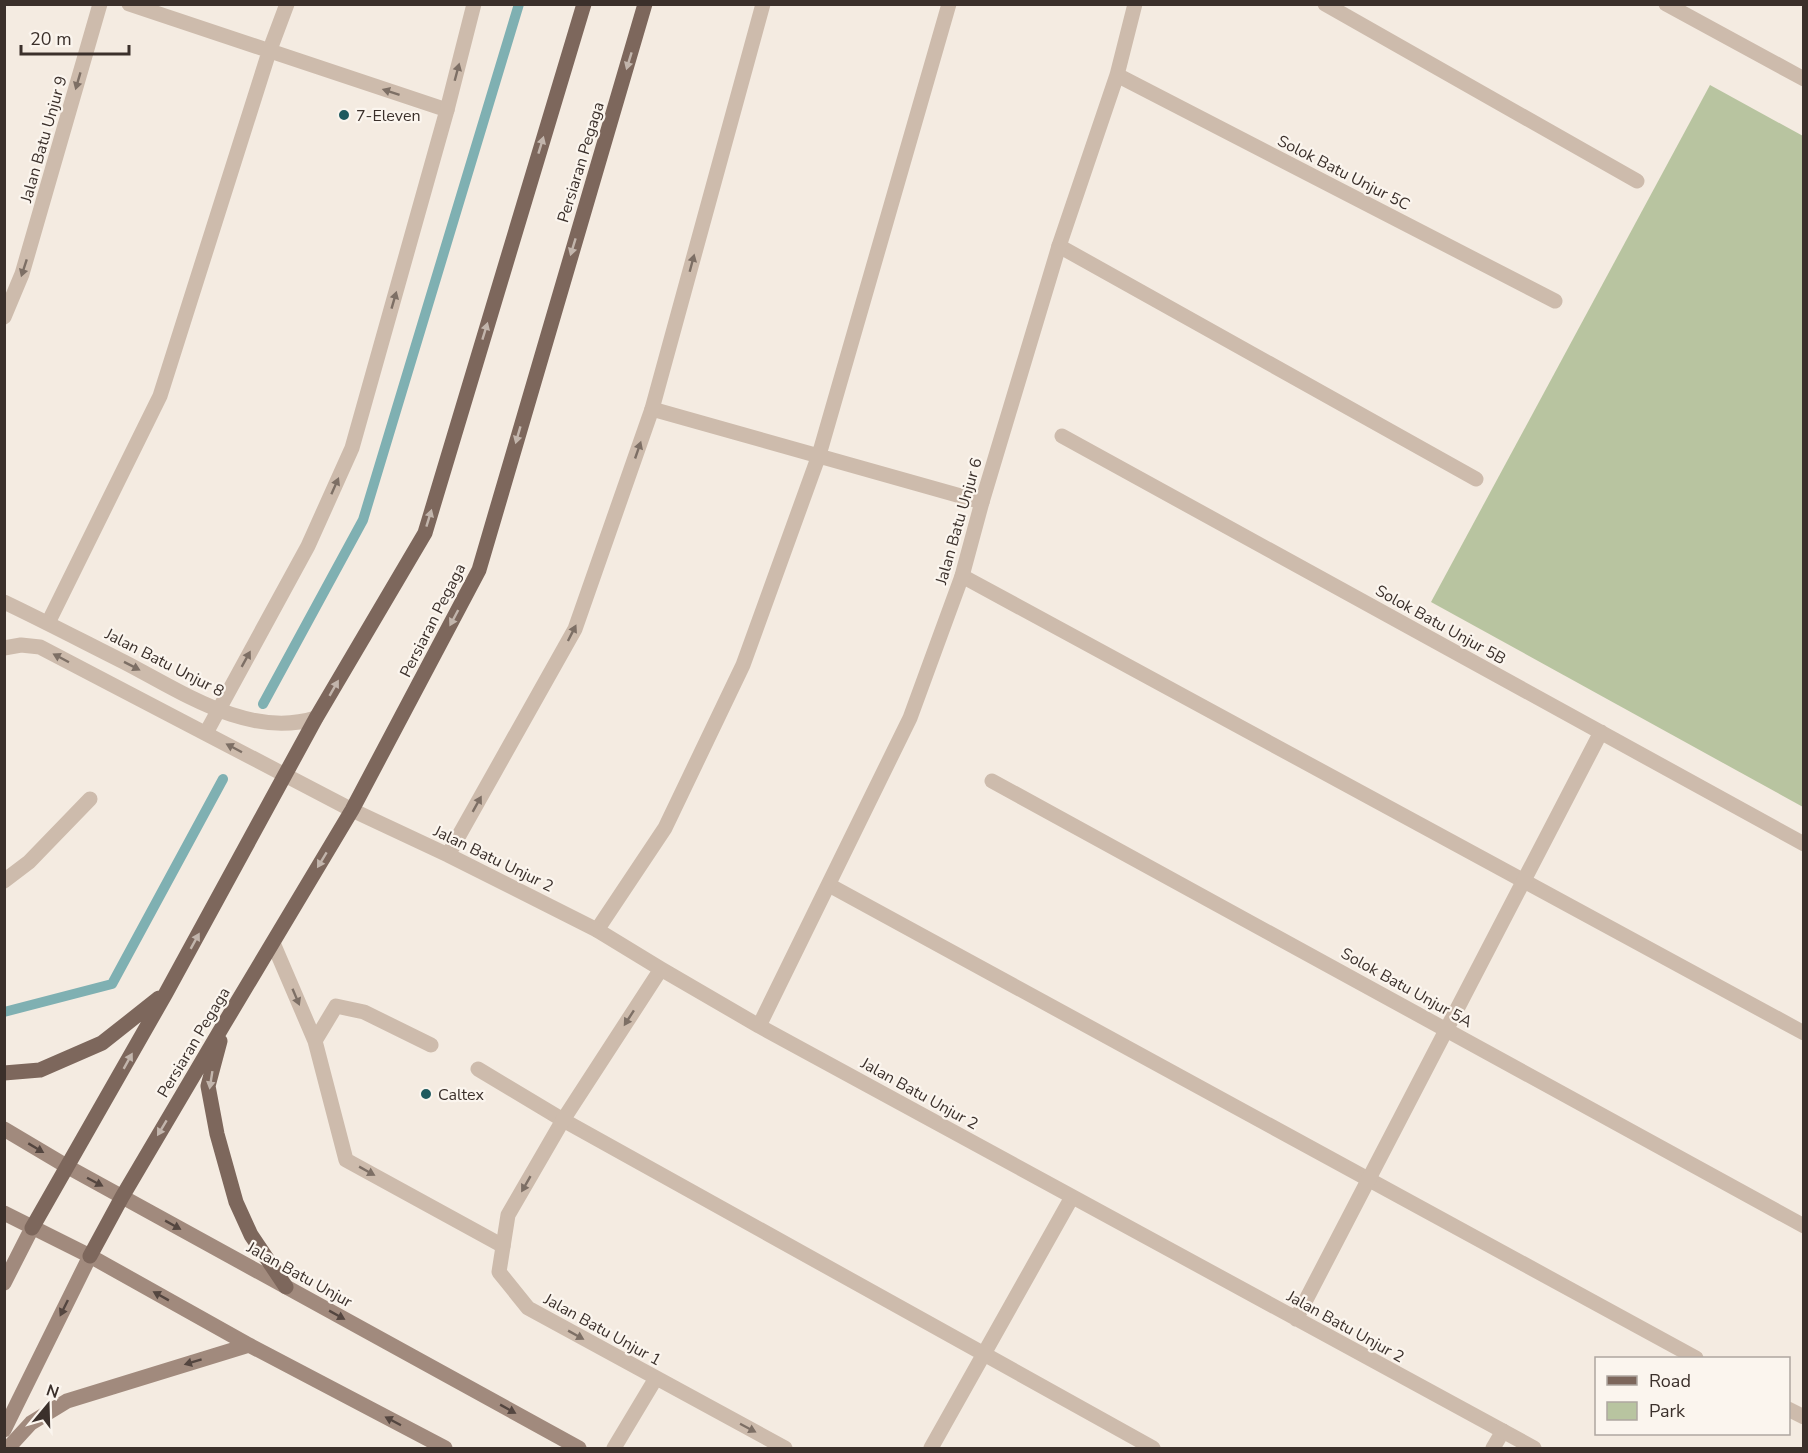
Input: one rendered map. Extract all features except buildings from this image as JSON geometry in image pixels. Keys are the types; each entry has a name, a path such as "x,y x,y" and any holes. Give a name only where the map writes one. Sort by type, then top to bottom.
{"main road":[{"path":"4,1283 32,1228 166,993 316,718 425,532 584,4"},
{"name":"Persiaran Pegaga","path":"90,1256 122,1197 352,810 478,570 645,4"},
{"path":"4,1074 40,1070 102,1043 166,993"},
{"path":"224,1024 208,1086 217,1134 236,1202 251,1235 286,1287"},
{"name":"Jalan Batu Unjur","path":"4,1129 68,1167 579,1449"},
{"path":"4,1213 90,1256 249,1345 445,1449"},
{"path":"4,1431 90,1256"},
{"path":"8,1449 31,1423 67,1401 249,1345"}],"street":[{"name":"Jalan Batu Unjur 9","path":"4,317 22,274 100,4"},
{"path":"129,4 447,110"},
{"path":"48,623 160,396 269,52 287,4"},
{"path":"206,734 308,546 352,448 447,110 474,4"},
{"path":"448,855 575,629 652,409 763,4"},
{"path":"597,930 665,828 743,665 819,455 949,4"},
{"name":"Jalan Batu Unjur 6","path":"759,1026 910,718 962,576 1059,246 1117,75 1136,4"},
{"path":"1325,4 1637,181"},
{"path":"1666,4 1803,79"},
{"name":"Solok Batu Unjur 5C","path":"1117,75 1555,301"},
{"path":"1059,246 1476,479"},
{"path":"652,409 982,502"},
{"name":"Solok Batu Unjur 5B","path":"1062,436 1803,844"},
{"path":"962,576 1803,1034"},
{"name":"Jalan Batu Unjur 8","path":"4,602 218,710 266,723 300,723 316,718"},
{"path":"4,648 21,645 40,647 285,776"},
{"path":"1296,1319 1601,732"},
{"name":"Jalan Batu Unjur 2","path":"285,776 597,930 759,1026 1534,1449"},
{"name":"Solok Batu Unjur 5A","path":"992,781 1803,1226"},
{"path":"4,881 29,862 90,799"},
{"path":"829,885 1692,1357"},
{"path":"273,943 315,1041 346,1160 503,1246"},
{"name":"Jalan Batu Unjur 1","path":"661,969 563,1120 508,1215 499,1272 528,1308 785,1449"},
{"path":"315,1041 336,1006 364,1012 431,1045"},
{"path":"478,1069 563,1120 1153,1449"},
{"path":"931,1449 1072,1197"},
{"path":"614,1449 656,1378"},
{"path":"1493,1449 1503,1431"}],"green space":[{"path":"1710,85 1803,136 1803,807 1431,602"}],"waterway":[{"path":"263,704 363,520 519,4"},
{"path":"4,1012 112,984 223,779"}],"place":[{"name":"7-Eleven","path":"344,115"},
{"name":"Caltex","path":"426,1094"}]}
